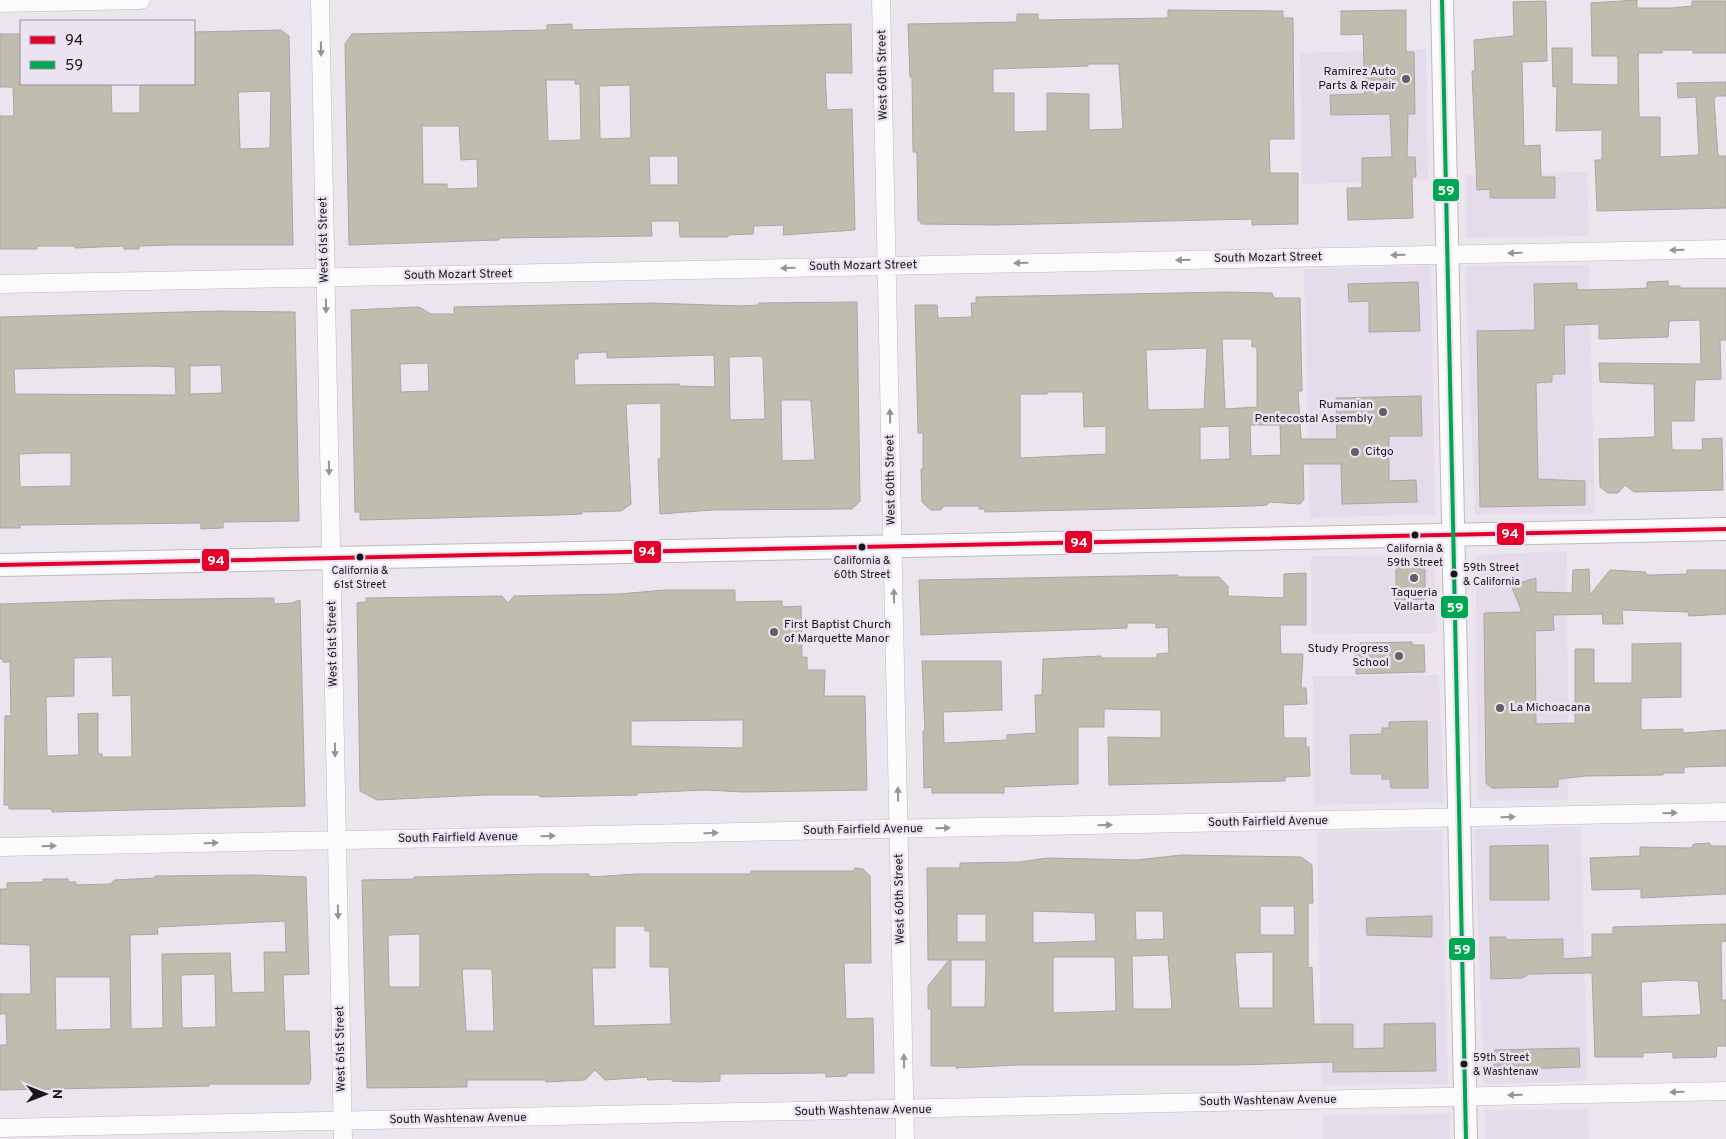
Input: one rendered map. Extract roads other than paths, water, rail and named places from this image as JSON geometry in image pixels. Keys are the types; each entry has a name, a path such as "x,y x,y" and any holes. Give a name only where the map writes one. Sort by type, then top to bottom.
{"street":[{"path":"0,3 141,0"},
{"name":"West 61st Street","path":"320,0 343,1139"},
{"name":"West 60th Street","path":"881,0 905,1139"},
{"path":"1442,0 1466,1139"},
{"name":"South Mozart Street","path":"0,284 1726,249"},
{"path":"0,565 1726,529"},
{"name":"South Fairfield Avenue","path":"0,848 1726,812"},
{"name":"South Washtenaw Avenue","path":"0,1128 1726,1091"}],"place":[{"name":"Ramirez Auto Parts & Repair","path":"1406,79"},
{"name":"Rumanian Pentecostal Assembly","path":"1383,412"},
{"name":"Citgo","path":"1355,452"},
{"name":"California & 59th Street","path":"1415,535"},
{"name":"California & 60th Street","path":"862,547"},
{"name":"California & 61st Street","path":"360,557"},
{"name":"59th Street & California","path":"1454,574"},
{"name":"Taqueria Vallarta","path":"1414,578"},
{"name":"First Baptist Church of Marquette Manor","path":"774,632"},
{"name":"Study Progress School","path":"1399,656"},
{"name":"La Michoacana","path":"1500,708"},
{"name":"59th Street & Washtenaw","path":"1464,1064"}]}
